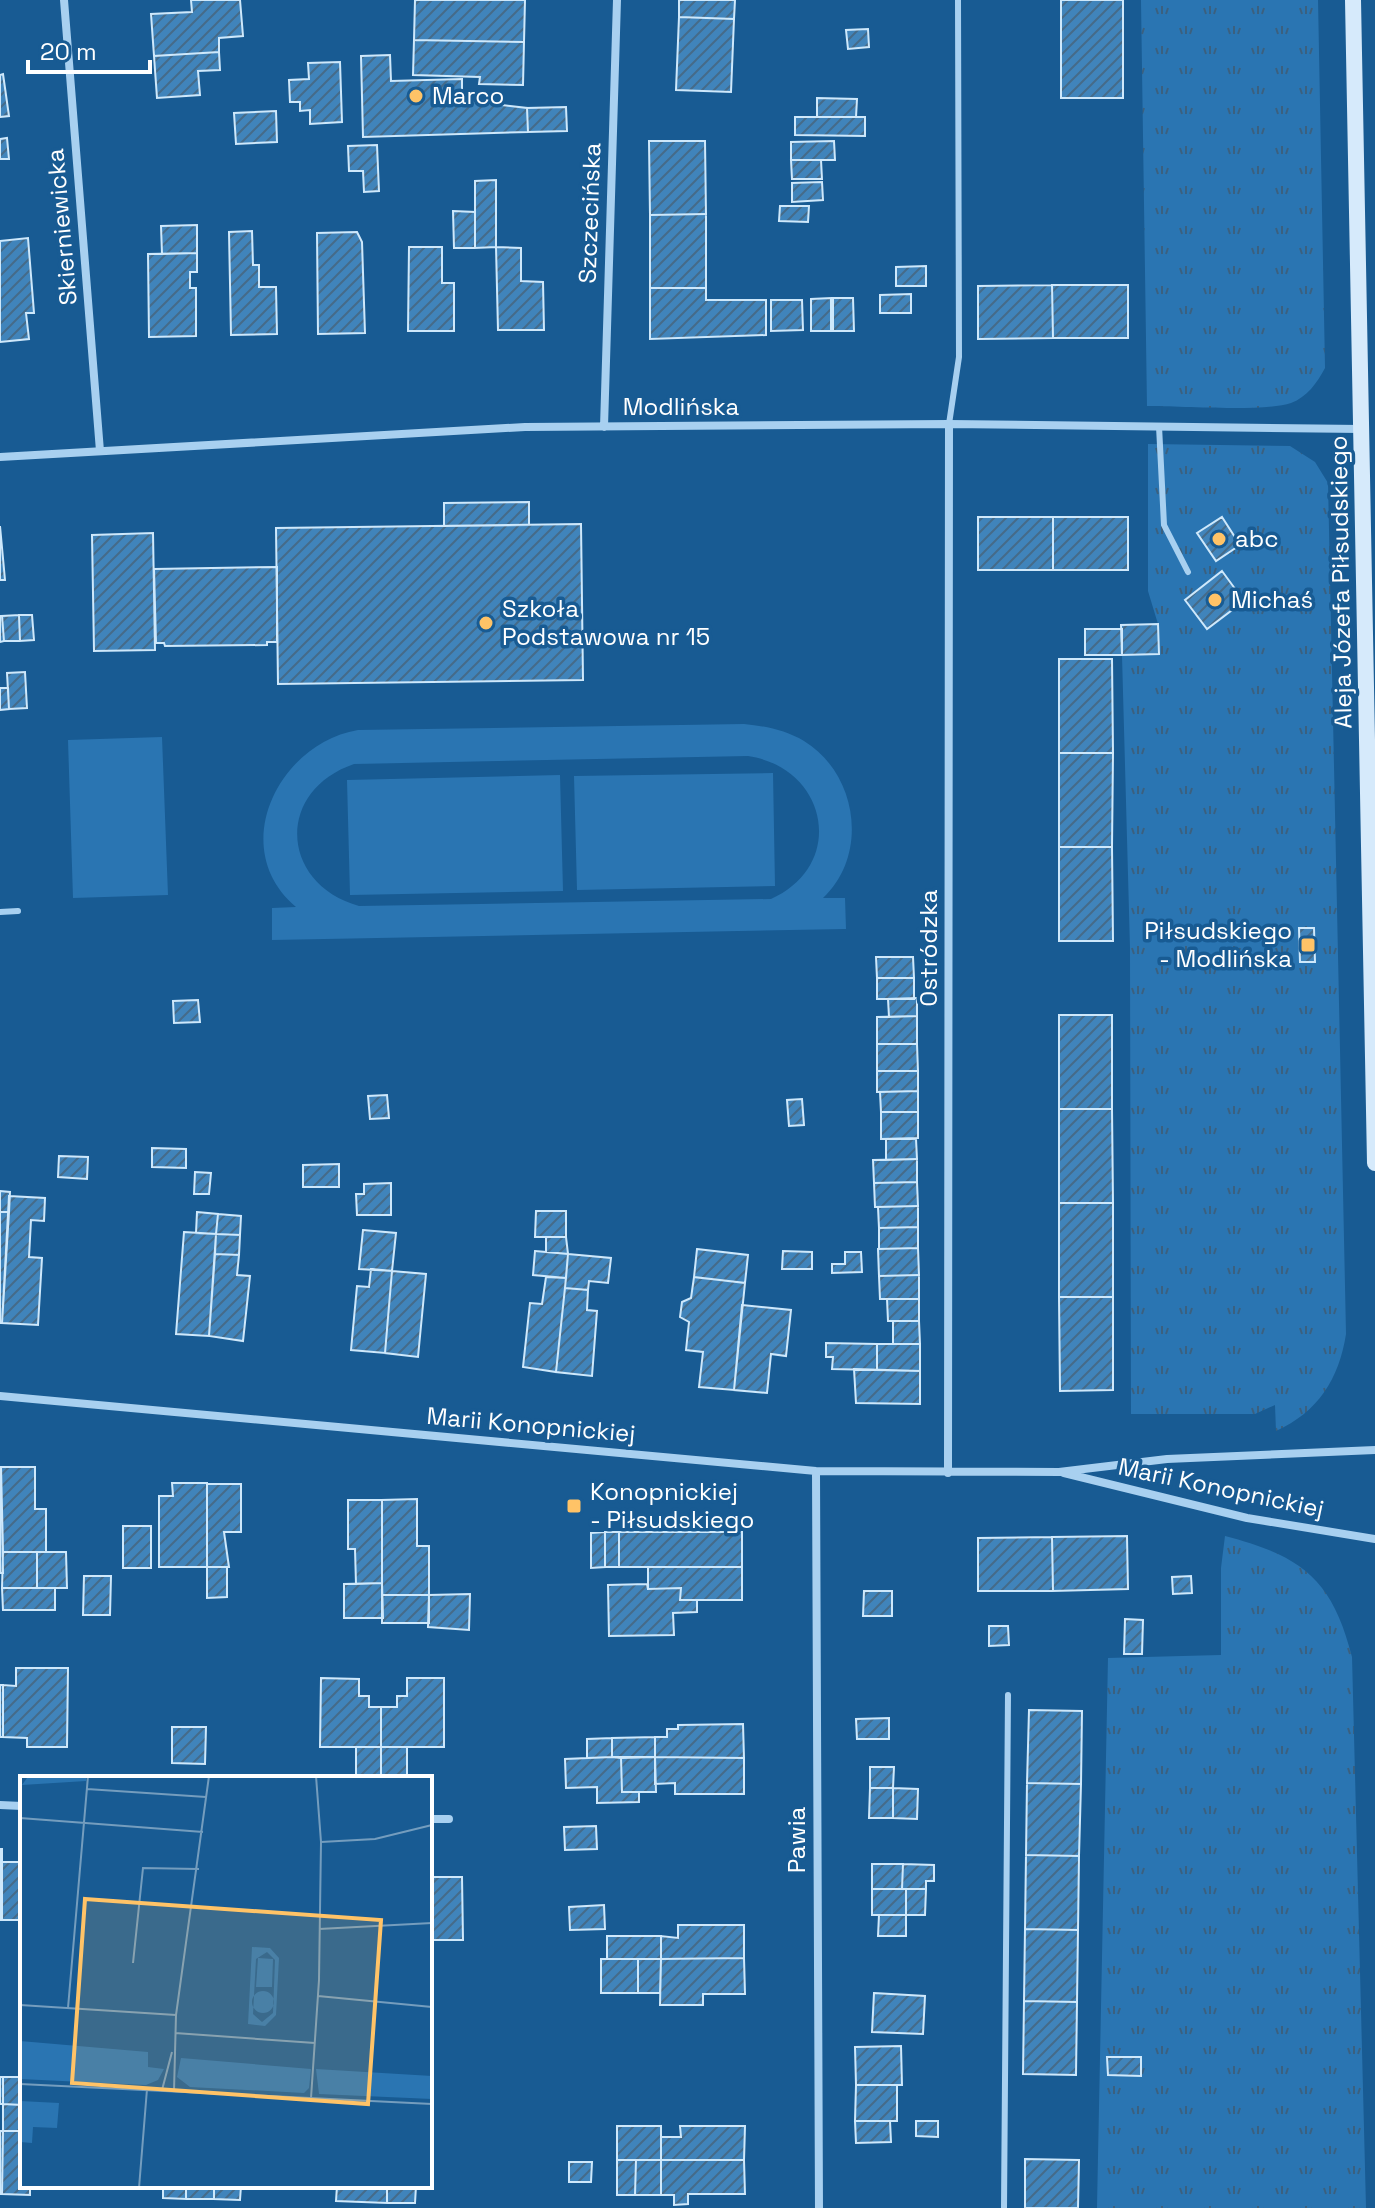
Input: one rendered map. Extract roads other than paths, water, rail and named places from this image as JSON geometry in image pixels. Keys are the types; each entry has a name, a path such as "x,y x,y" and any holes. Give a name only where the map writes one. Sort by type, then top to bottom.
{"main road":[{"name":"Aleja Józefa Piłsudskiego","path":"1353,0 1375,1163"}],"street":[{"name":"Skierniewicka","path":"64,0 100,451"},
{"name":"Szczecińska","path":"604,427 617,0"},
{"name":"Modlińska","path":"0,457 480,429 949,424 1362,429"},
{"name":"Ostródzka","path":"948,1473 949,424"},
{"name":"Marii Konopnickiej","path":"0,1396 816,1471 1059,1472 1167,1459 1375,1450"},
{"name":"Pawia","path":"816,1471 819,2208"},
{"name":"Marii Konopnickiej","path":"1059,1472 1247,1518 1375,1539"},
{"path":"0,1805 20,1806"},
{"path":"432,1819 449,1819"}],"lane":[{"path":"949,424 959,357 958,0"},
{"path":"1159,425 1164,525 1188,572"},
{"path":"0,912 18,911"},
{"path":"1004,2208 1008,1695"}],"place":[{"name":"Marco","path":"416,96"},
{"name":"abc","path":"1219,539"},
{"name":"Michaś","path":"1215,600"},
{"name":"Szkoła Podstawowa nr 15","path":"486,623"},
{"name":"Piłsudskiego - Modlińska","path":"1308,945"},
{"name":"Konopnickiej - Piłsudskiego","path":"574,1506"}]}
